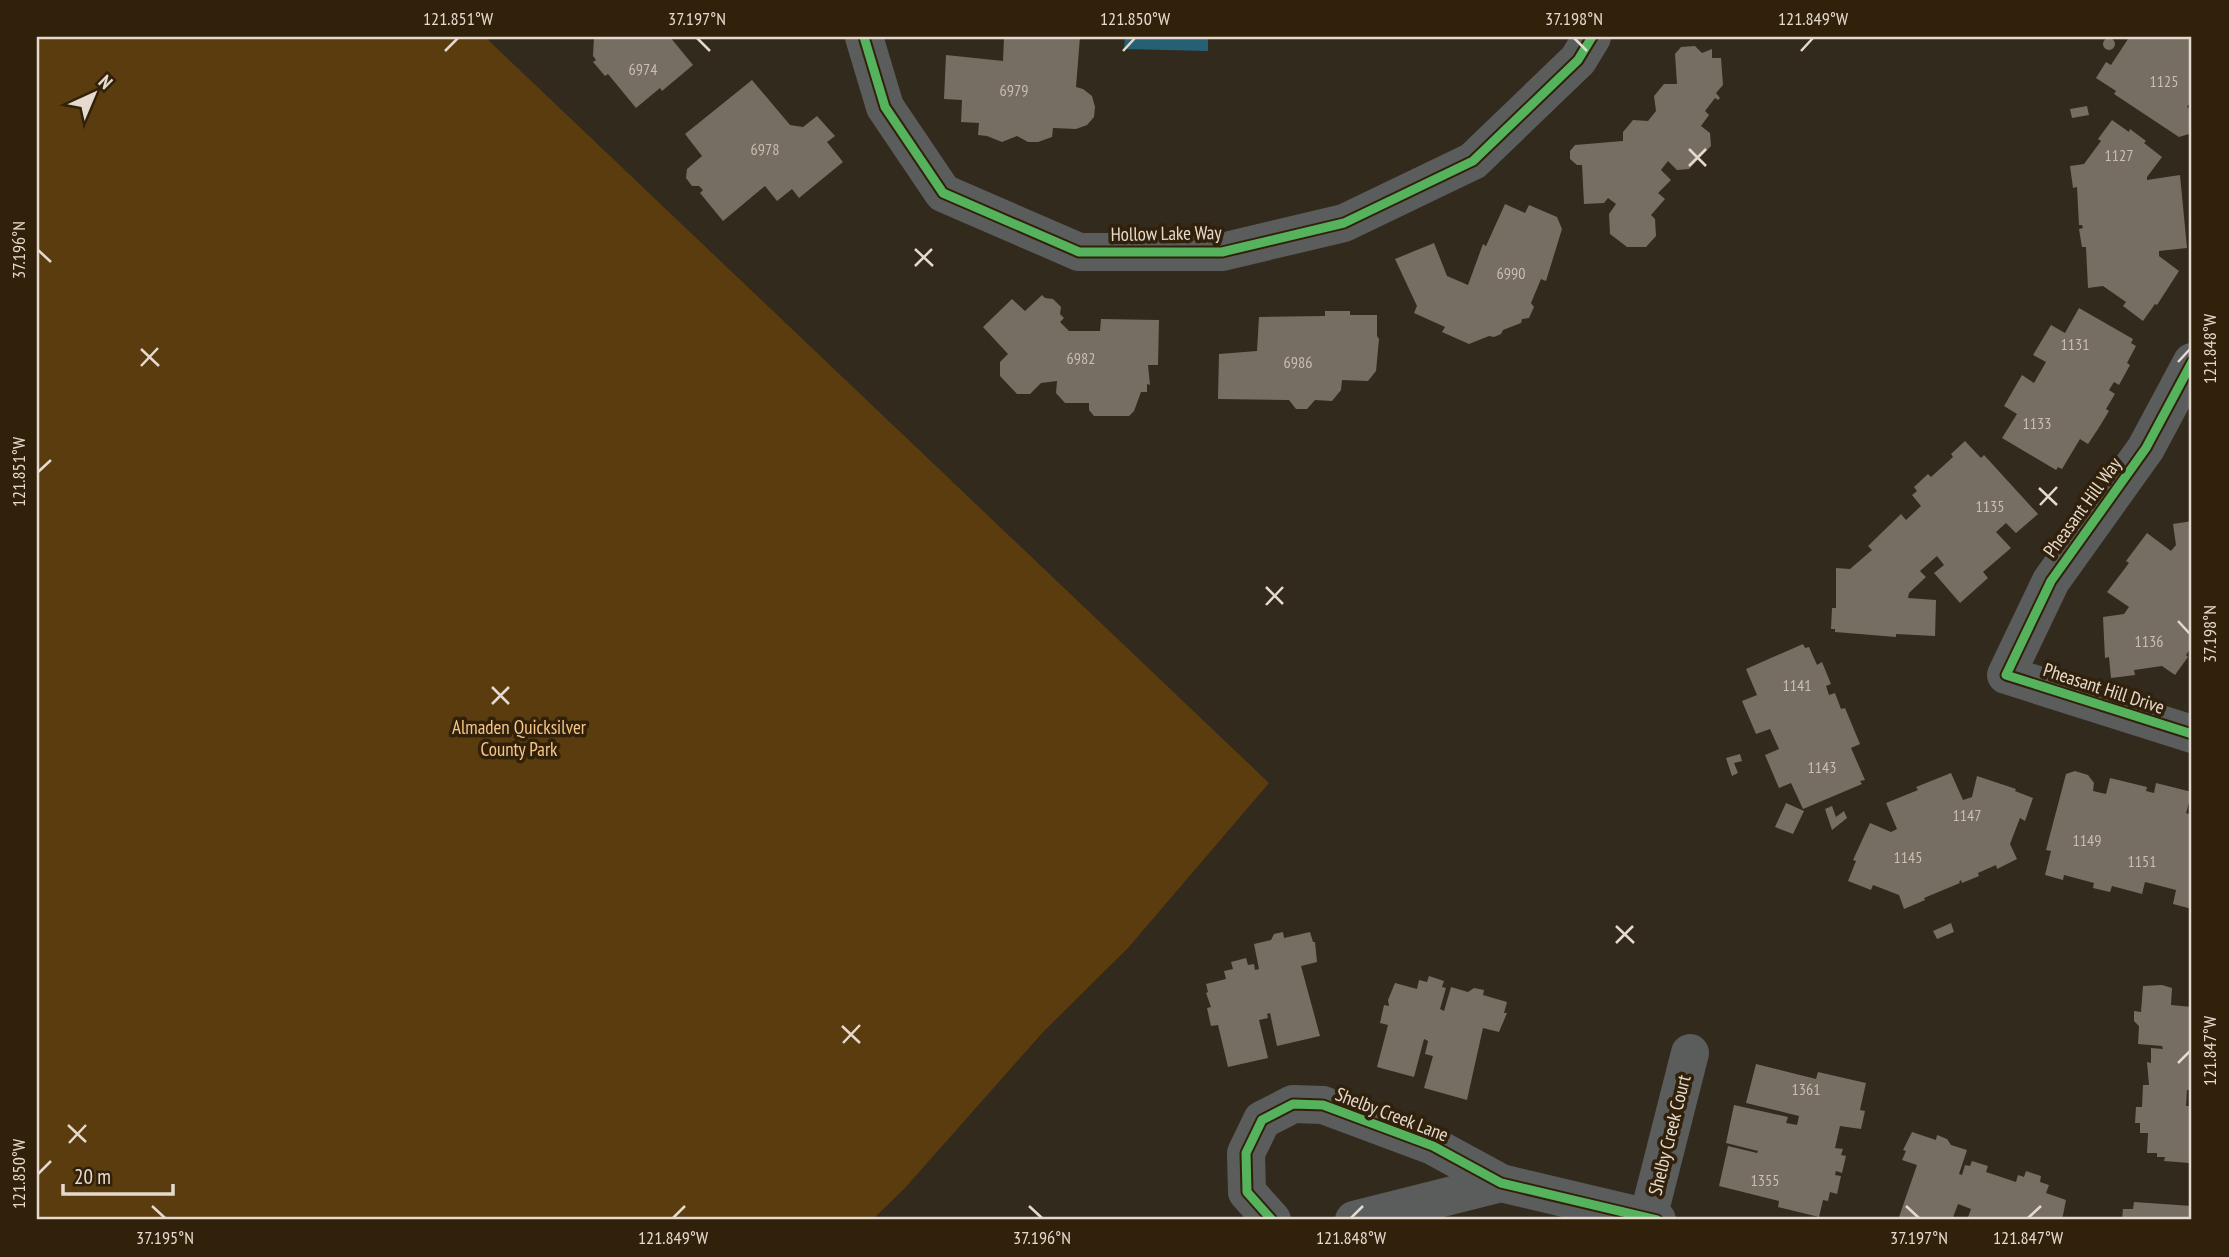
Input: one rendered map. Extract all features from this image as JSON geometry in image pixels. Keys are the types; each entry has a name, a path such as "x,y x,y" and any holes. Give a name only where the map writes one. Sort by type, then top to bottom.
{"street":[{"name":"Hollow Lake Way","path":"864,37 885,107 943,193 1079,252 1222,252 1344,223 1473,161 1578,60 1592,37"},
{"name":"Pheasant Hill Way","path":"2006,675 2051,581 2146,448 2192,362"},
{"name":"Pheasant Hill Drive","path":"2006,675 2192,734"},
{"name":"Shelby Creek Court","path":"1652,1219 1690,1053"},
{"name":"Shelby Creek Lane","path":"1272,1220 1247,1192 1246,1153 1262,1120 1293,1104 1323,1105 1433,1146 1501,1183 1652,1219"},
{"name":"Shelby Creek Lane","path":"1354,1220 1501,1183"}],"green space":[{"name":"Almaden Quicksilver County Park","path":"37,37 485,37 1269,783 1128,948 1044,1031 904,1189 872,1220 37,1220"}],"water":[{"path":"1125,37 1208,37 1208,51 1124,49"}],"building":[{"path":"594,37 670,37 693,65 636,108 608,74 605,76 593,62 596,60 593,56"},
{"path":"1004,37 1080,37 1076,87 1092,96 1095,107 1094,117 1087,125 1076,129 1053,128 1052,137 1038,142 1028,142 1017,136 1002,142 978,135 979,123 961,122 962,100 944,99 946,55 1003,61"},
{"path":"2125,37 2192,37 2192,100 2187,107 2192,110 2192,129 2189,134 2179,137 2114,94 2116,91 2096,78 2106,62 2111,65 2128,39"},
{"path":"2104,39 2114,39 2114,49 2104,49"},
{"path":"1695,46 1702,53 1712,49 1712,58 1721,58 1723,85 1716,93 1720,98 1715,98 1705,111 1709,115 1701,126 1710,133 1711,146 1689,169 1677,170 1668,161 1661,170 1671,180 1658,193 1665,199 1651,215 1655,219 1656,236 1646,247 1627,247 1610,234 1609,214 1616,204 1608,198 1604,203 1584,204 1582,165 1577,165 1570,159 1570,151 1575,145 1623,141 1623,132 1633,120 1648,121 1656,111 1654,96 1664,84 1677,84 1675,54 1681,47"},
{"path":"752,80 790,125 803,127 817,116 835,136 827,142 843,162 799,198 792,189 777,201 765,186 723,221 700,193 703,190 699,186 692,186 686,178 687,169 702,156 685,134"},
{"path":"2087,106 2089,115 2072,118 2070,109"},
{"path":"2112,120 2129,132 2130,129 2162,157 2147,180 2180,175 2187,248 2159,251 2159,256 2179,271 2143,321 2123,306 2126,302 2103,286 2088,288 2086,247 2082,247 2079,229 2083,228 2079,225 2077,187 2073,188 2070,166 2084,164"},
{"path":"1505,204 1525,213 1529,205 1557,217 1562,229 1546,281 1541,279 1531,303 1534,307 1529,318 1522,319 1521,323 1503,330 1501,334 1469,344 1442,332 1445,327 1414,313 1417,306 1395,259 1434,243 1447,276 1468,285 1483,244 1486,246"},
{"path":"1042,295 1053,299 1061,307 1060,314 1064,318 1060,322 1069,331 1100,331 1101,319 1159,320 1158,365 1148,365 1150,385 1147,384 1147,392 1141,392 1134,411 1129,416 1094,416 1089,410 1089,403 1065,403 1056,393 1057,381 1041,383 1030,394 1017,394 1000,376 1000,362 1008,354 983,327 1012,299 1025,311"},
{"path":"2079,308 2133,339 2131,343 2136,346 2119,385 2114,382 2109,390 2115,394 2098,429 2088,444 2080,439 2062,469 2058,467 2056,470 2002,438 2017,414 2004,406 2022,375 2034,383 2046,362 2033,355 2051,325 2065,333"},
{"path":"1325,311 1377,315 1379,339 1376,371 1368,381 1342,380 1341,390 1332,401 1315,400 1307,409 1296,409 1289,400 1218,399 1219,354 1257,351 1259,317 1325,316"},
{"path":"1965,441 1981,458 1984,455 2038,514 2016,533 2006,523 1996,532 2011,548 1983,572 1988,578 1960,603 1934,573 1944,565 1937,556 1920,571 1926,577 1909,593 1908,598 1936,600 1935,636 1896,634 1896,637 1835,632 1835,629 1831,629 1832,608 1836,608 1836,568 1850,569 1872,550 1868,546 1901,514 1906,520 1921,506 1912,495 1917,491 1914,487 1928,474 1931,477 1953,457 1951,454"},
{"path":"2192,521 2192,646 2186,655 2188,657 2175,675 2162,666 2134,670 2135,675 2111,678 2109,657 2105,658 2103,617 2124,614 2129,607 2107,592 2147,533 2171,551 2176,545 2173,524"},
{"path":"1803,644 1805,648 1809,647 1817,665 1822,662 1831,684 1826,686 1829,695 1835,693 1841,709 1845,708 1860,744 1851,748 1865,780 1860,781 1862,784 1803,809 1791,783 1779,788 1765,755 1779,749 1770,729 1756,734 1742,701 1757,695 1746,669"},
{"path":"1740,754 1742,761 1734,763 1738,773 1732,776 1726,758"},
{"path":"2075,771 2088,775 2094,783 2093,791 2106,794 2110,778 2147,787 2146,791 2154,793 2156,783 2192,792 2186,813 2192,815 2192,909 2173,904 2176,890 2145,882 2142,894 2112,886 2110,892 2093,888 2094,883 2064,875 2063,880 2045,875 2051,851 2046,850 2066,774"},
{"path":"1951,773 1963,800 1972,797 1977,776 2016,789 2015,791 2033,798 2025,821 2020,818 2010,844 2017,859 1997,869 1996,865 1962,883 1961,880 1960,883 1904,909 1899,895 1873,885 1871,890 1848,881 1856,861 1853,860 1870,823 1891,832 1897,829 1886,803"},
{"path":"1786,803 1804,811 1793,834 1775,827"},
{"path":"1832,806 1836,817 1844,811 1847,818 1832,830 1825,809"},
{"path":"1951,923 1954,932 1937,939 1933,931"},
{"path":"1283,932 1284,938 1310,932 1315,942 1317,962 1301,966 1320,1036 1277,1046 1270,1013 1267,1014 1268,1018 1259,1020 1268,1058 1228,1067 1218,1025 1211,1026 1207,1008 1211,1007 1206,984 1226,979 1224,971 1233,969 1231,962 1246,958 1248,965 1254,964 1255,970 1259,969 1254,944 1271,940 1274,934"},
{"path":"1429,976 1444,981 1442,987 1446,988 1440,1009 1444,1011 1451,987 1468,992 1474,988 1484,990 1483,995 1507,1002 1504,1013 1507,1013 1499,1032 1483,1028 1467,1100 1424,1088 1433,1056 1425,1054 1428,1041 1424,1039 1414,1077 1377,1067 1388,1025 1380,1023 1384,1005 1389,1006 1388,1000 1395,983 1417,989 1419,980 1427,982"},
{"path":"2162,985 2172,988 2171,1005 2192,1007 2192,1090 2187,1090 2186,1106 2192,1106 2192,1154 2189,1154 2189,1163 2164,1161 2165,1157 2157,1157 2157,1153 2147,1153 2148,1133 2140,1133 2140,1123 2135,1123 2136,1107 2142,1107 2143,1085 2149,1085 2147,1062 2151,1063 2151,1048 2163,1049 2162,1046 2138,1044 2139,1026 2134,1021 2134,1011 2141,1012 2143,986"},
{"path":"1756,1064 1816,1079 1818,1072 1866,1083 1860,1110 1865,1111 1861,1129 1840,1126 1835,1148 1843,1149 1841,1155 1846,1156 1842,1173 1836,1171 1835,1175 1841,1176 1837,1194 1830,1192 1828,1201 1823,1200 1819,1217 1778,1207 1779,1201 1719,1186 1728,1146 1757,1153 1758,1151 1726,1143 1734,1105 1788,1117 1786,1123 1797,1125 1799,1116 1746,1103"},
{"path":"1912,1132 1936,1140 1937,1135 1947,1139 1951,1145 1967,1150 1959,1174 1962,1175 1965,1165 1970,1166 1972,1161 1988,1166 1986,1172 2016,1182 2018,1175 2024,1177 2026,1171 2041,1176 2040,1182 2049,1185 2046,1193 2066,1200 2062,1220 1967,1220 1971,1209 1958,1204 1952,1220 1898,1220 1917,1165 1902,1160 1906,1151 1903,1150"},
{"path":"2134,1202 2192,1206 2192,1220 2122,1220 2123,1209 2133,1209"}],"cycle path":[{"path":"864,37 885,107 943,193 1079,252 1222,252 1344,223 1473,161 1578,60 1592,37"},
{"path":"2192,362 2146,448 2051,581 2006,675 2192,734"},
{"path":"1272,1220 1247,1192 1246,1153 1262,1120 1293,1104 1323,1105 1433,1146 1501,1183 1657,1220"}]}
